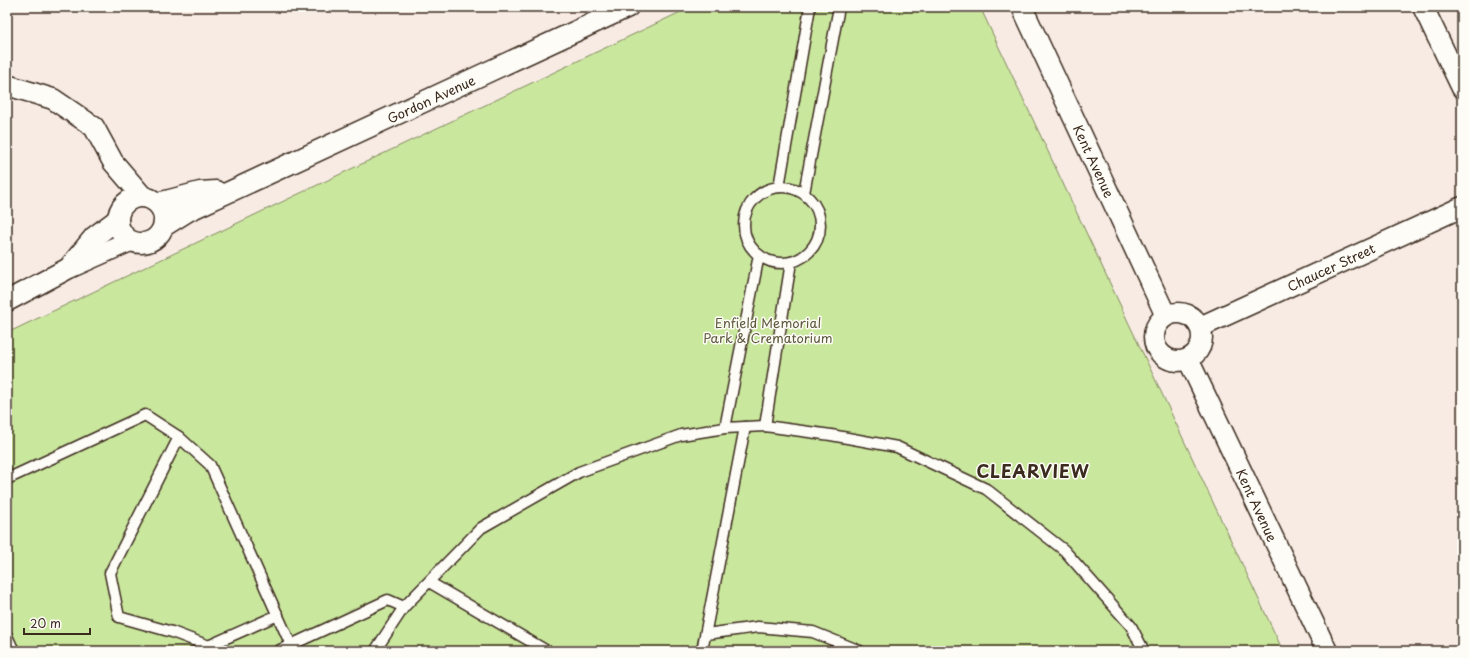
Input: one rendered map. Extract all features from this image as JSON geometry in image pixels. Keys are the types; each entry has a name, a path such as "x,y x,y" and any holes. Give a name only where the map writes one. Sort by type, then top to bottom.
{"street":[{"name":"Gordon Avenue","path":"164,226 188,211 628,7"},
{"name":"Kent Avenue","path":"1022,7 1166,316"},
{"path":"1423,7 1462,88"},
{"path":"7,85 53,100 94,127 113,162 151,200 165,217 164,226 157,238 151,242 137,243 130,241 121,232 121,212 113,162"},
{"name":"Gordon Avenue","path":"151,200 200,192 234,190"},
{"path":"69,268 94,237 121,212 129,200 151,200"},
{"name":"Chaucer Street","path":"1200,327 1462,207"},
{"path":"7,301 69,268 130,241"},
{"path":"1176,313 1186,314 1194,319 1200,327 1202,339 1201,346 1195,354 1188,359 1179,361 1170,360 1158,350 1154,334 1159,323 1166,316 1176,313"},
{"name":"Kent Avenue","path":"1188,359 1327,651"}],"lane":[{"path":"779,187 810,7"},
{"path":"804,193 839,7"},
{"path":"779,187 792,188 804,193 812,200 818,210 820,221 820,232 810,251 801,258 791,262 769,260 759,255 747,239 745,219 748,209 760,194 769,189 779,187"},
{"path":"724,428 759,255"},
{"path":"764,426 791,262"},
{"path":"7,478 145,415 179,437 210,465 291,645"},
{"path":"375,651 404,607 481,528 579,472 681,435 724,428 764,426 831,435 897,448 986,489 1064,550 1131,626 1144,651"},
{"path":"702,651 745,427"},
{"path":"179,437 110,573 119,617 172,632 209,646"},
{"path":"429,582 547,651"},
{"path":"278,651 388,600 404,607"},
{"path":"197,651 278,615"},
{"path":"706,634 758,627 813,632 860,651"},
{"path":"7,636 14,651"}],"green space":[{"name":"Enfield Memorial Park & Crematorium","path":"691,7 980,7 1283,651 7,651 7,333"}],"district":[{"name":"CLEARVIEW","path":"1033,471"}]}
